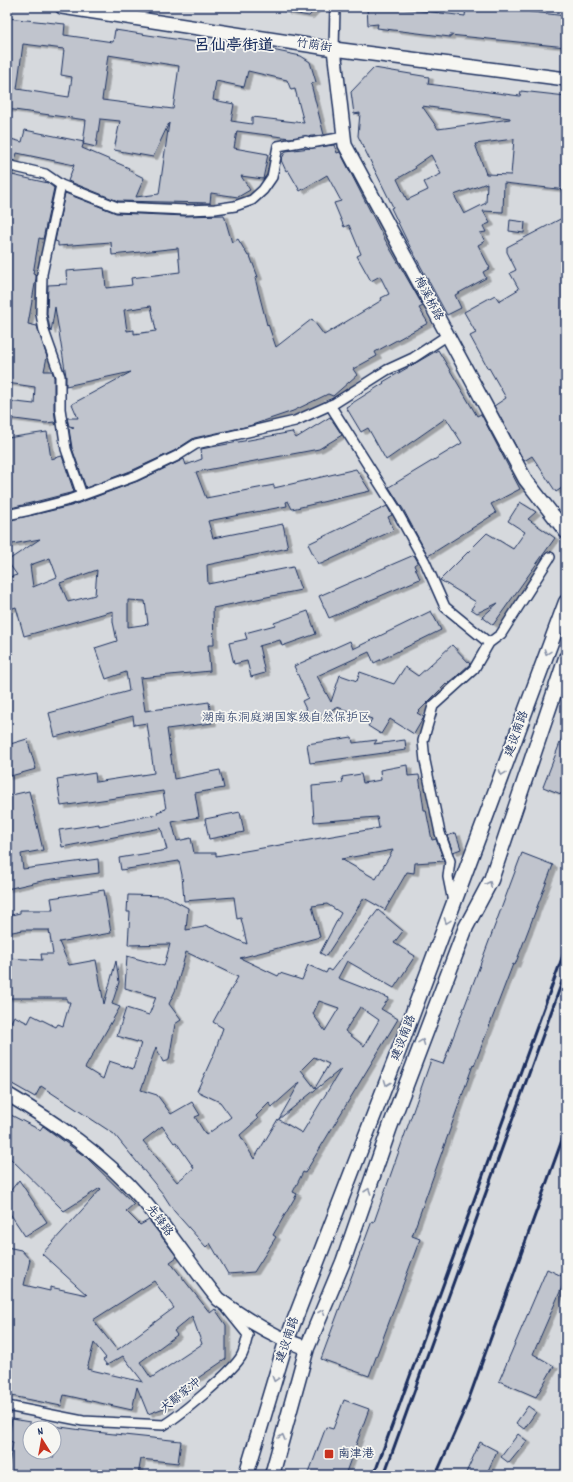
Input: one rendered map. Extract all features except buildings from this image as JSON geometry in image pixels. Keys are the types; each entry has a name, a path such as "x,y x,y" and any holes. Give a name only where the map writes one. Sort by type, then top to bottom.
{"main road":[{"name":"竹荫街","path":"62,7 334,49 566,79"},
{"name":"梅溪桥路","path":"334,49 345,145 525,479 566,532"},
{"name":"建设南路","path":"246,1475 286,1342 399,1050 566,602"},
{"name":"建设南路","path":"272,1475 307,1348 342,1262 390,1127 466,927 491,880 566,658"},
{"name":"先锋路","path":"7,1094 73,1136 100,1156 141,1198 218,1299 233,1310 286,1342 307,1348"}],"street":[{"path":"334,49 335,7"},
{"path":"7,165 45,174 61,185 117,207 186,210 235,206 252,200 263,190 272,177 278,146 306,141 310,143 344,137"},
{"path":"61,185 42,274 41,314 44,331 60,376 60,409 66,449 82,495"},
{"path":"7,515 82,495 135,476 177,456 196,444 295,421 330,405 387,370 413,358 448,335"},
{"path":"330,405 398,515 425,562 445,607 489,643"},
{"path":"453,904 448,877 450,861 440,833 425,761 423,741 433,706 474,669 489,643 501,634 550,557"},
{"name":"大鄢家冲","path":"7,1406 83,1420 164,1425 175,1418 220,1379 242,1356 248,1335 218,1299"}],"green space":[{"name":"湖南东洞庭湖国家级自然保护区","path":"7,7 566,7 566,1475 7,1475"}],"railway":[{"path":"374,1475 566,947"},
{"path":"384,1475 566,971"},
{"path":"436,1475 467,1404 566,1129"}],"place":[{"name":"南津港","path":"329,1454"}],"district":[{"name":"吕仙亭街道","path":"234,46"}]}
